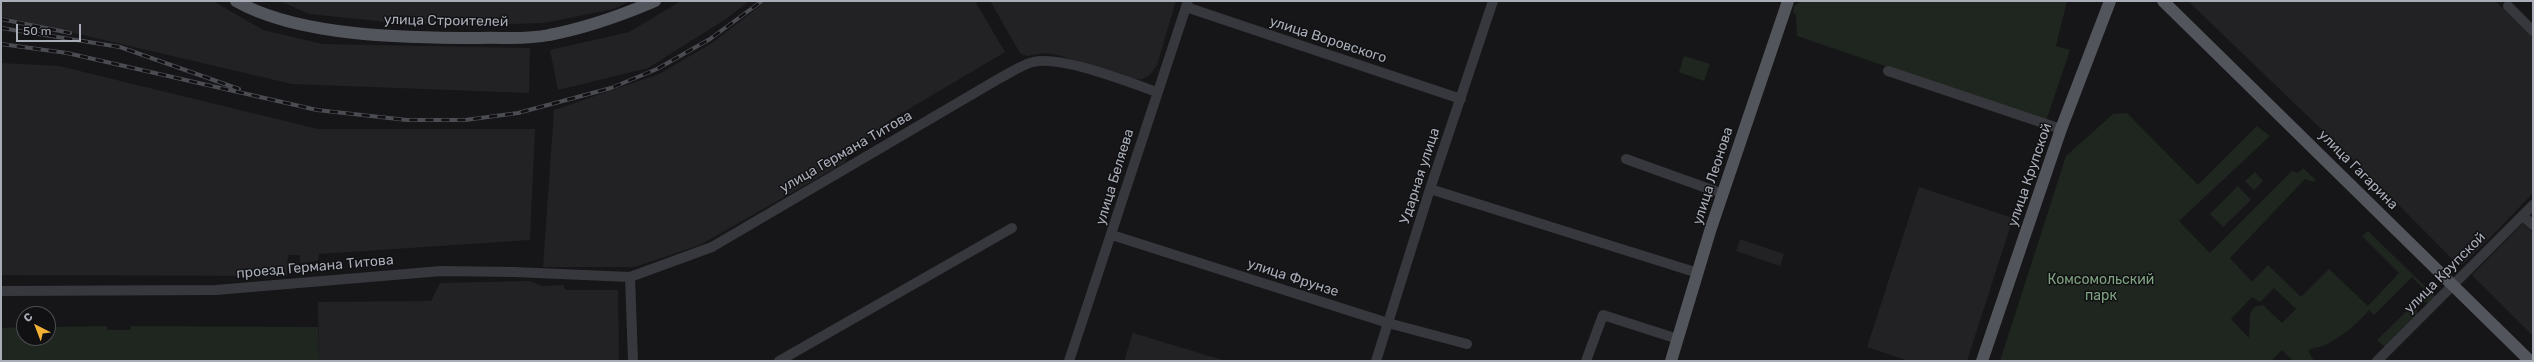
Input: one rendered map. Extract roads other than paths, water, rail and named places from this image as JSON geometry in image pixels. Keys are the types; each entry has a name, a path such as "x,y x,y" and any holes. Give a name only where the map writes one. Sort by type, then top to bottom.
{"main road":[{"name":"улица Строителей","path":"236,1 289,21 341,30 435,38 548,35 616,18 655,1"},
{"name":"улица Леонова","path":"1671,361 1698,274 1788,1"},
{"name":"улица Крупской","path":"1982,361 2061,129 2110,1"},
{"name":"улица Гагарина","path":"2163,1 2529,360"}],"street":[{"name":"Ударная улица","path":"1376,361 1430,189 1493,1"},
{"name":"улица Воровского","path":"1187,4 1461,99"},
{"name":"улица Беляева","path":"1069,361 1112,235 1157,92 1187,4"},
{"path":"2508,6 2533,31"},
{"name":"улица Германа Титова","path":"630,277 712,247 1000,78 1034,62 1074,66 1157,92"},
{"path":"1888,71 2061,129"},
{"path":"1626,159 1715,191"},
{"path":"1430,189 1698,274"},
{"name":"улица Крупской","path":"2377,361 2454,286 2533,205"},
{"path":"2523,216 2533,226"},
{"path":"779,361 1012,228"},
{"name":"улица Фрунзе","path":"1112,235 1388,324 1467,344"},
{"name":"проезд Германа Титова","path":"1,291 216,290 441,271 514,272 630,277"},
{"path":"630,277 633,361"},
{"path":"1586,361 1603,315 1678,339"}],"railway":[{"path":"1,44 67,53 317,110 407,120 465,120 518,113 611,88 657,69 710,39 762,1"},
{"path":"1,19 70,33"},
{"path":"1,28 120,47 239,89"}],"park label":[{"name":"Комсомольский парк","path":"2101,288"}]}
